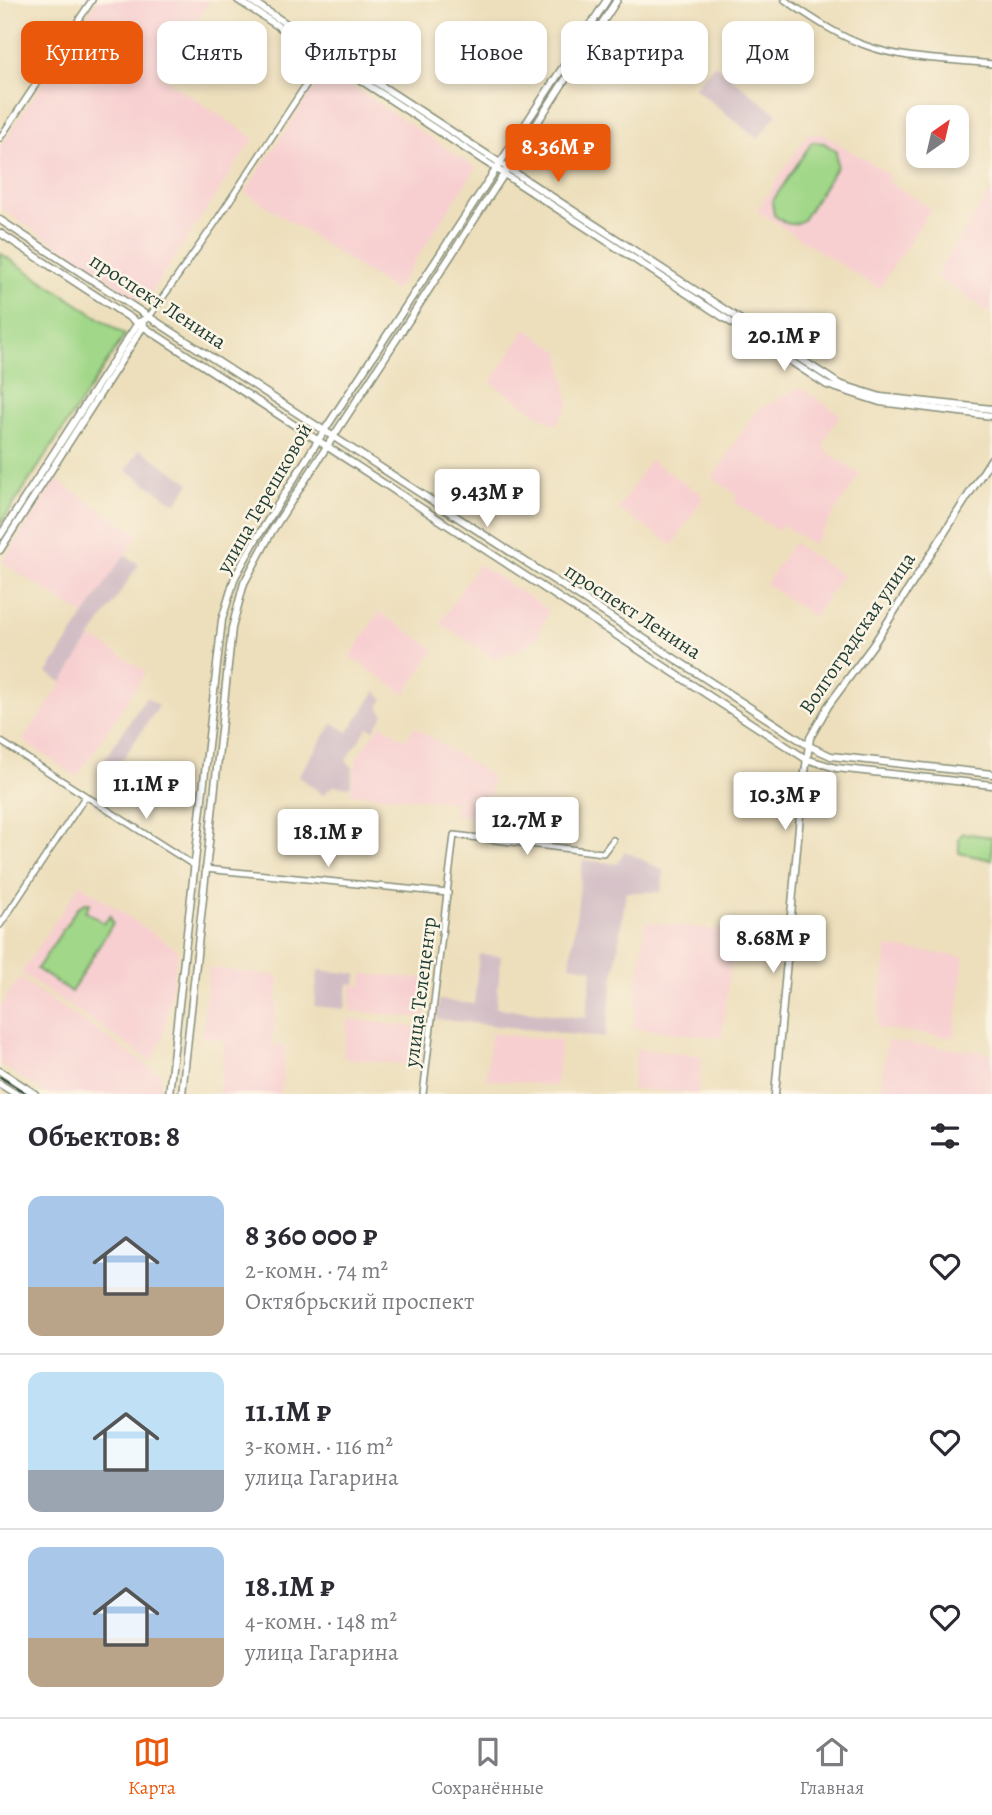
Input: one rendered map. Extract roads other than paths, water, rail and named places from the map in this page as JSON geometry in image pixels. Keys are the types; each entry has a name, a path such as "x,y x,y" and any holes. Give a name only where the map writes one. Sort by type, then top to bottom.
{"main road":[{"path":"238,0 281,26"},
{"path":"250,0 281,21"},
{"name":"улица Терешковой","path":"169,1094 221,630 227,600 250,550 318,440 607,0"},
{"name":"улица Терешковой","path":"182,1094 205,869 237,604 260,552 617,0"},
{"path":"374,84 839,384 881,397 992,409"},
{"path":"506,171 837,390 880,402 992,416"},
{"name":"проспект Ленина","path":"0,220 809,746 837,757 992,774"},
{"name":"проспект Ленина","path":"0,233 806,759 836,768 992,785"},
{"path":"0,536 141,324 149,317"},
{"path":"0,550 141,324"},
{"name":"Волгоградская улица","path":"775,1094 809,746 821,717 873,645 992,458"},
{"path":"479,545 485,542 503,547"},
{"path":"195,866 205,869"},
{"path":"0,1071 35,1094"},
{"path":"0,1084 16,1094"}],"street":[{"path":"0,138 92,0"},
{"path":"785,0 834,31 867,46 891,52 992,64"},
{"path":"149,317 306,84"},
{"path":"0,741 195,866"},
{"path":"0,925 85,797"},
{"name":"улица Телецентр","path":"423,1094 454,835 603,853 613,839"},
{"path":"205,869 448,893"}],"tram line":[{"path":"0,1077 27,1094"}]}
